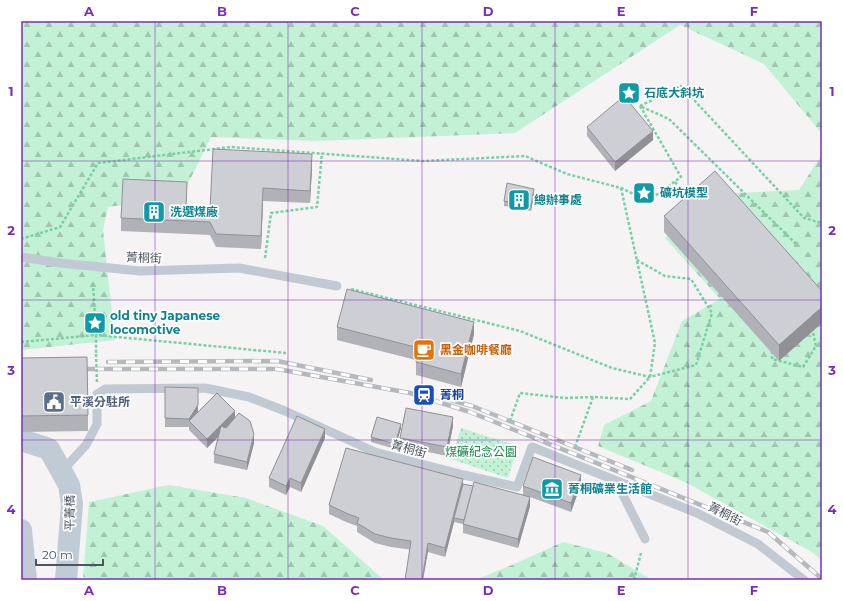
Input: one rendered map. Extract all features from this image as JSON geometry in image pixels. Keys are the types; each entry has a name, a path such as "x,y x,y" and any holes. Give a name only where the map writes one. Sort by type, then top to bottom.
{"main road":[{"name":"平菁橋","path":"21,440 49,449 69,485 72,504 66,580"},
{"path":"21,530 26,580"}],"lane":[{"name":"菁桐街","path":"21,257 93,267 140,271 239,268 337,286"},
{"name":"菁桐街","path":"62,471 86,444 97,424 97,394 105,389 205,388 249,397 286,410 375,452 517,487 532,447 698,513 758,544 804,580"},
{"path":"616,481 645,540"}],"path":[{"path":"640,106 682,86 804,218 822,224"},
{"path":"21,239 60,227 98,163 231,147 422,161 525,156 567,174 621,188 648,201 681,177 640,106"},
{"path":"640,106 669,119 798,246"},
{"path":"263,272 271,213 317,207 322,154"},
{"path":"675,182 691,200"},
{"path":"510,421 520,393 565,398 593,397 630,399 650,377 655,343 621,188"},
{"path":"337,286 520,331 612,368 650,377 696,365 712,313 691,279 665,276 637,260"},
{"path":"93,267 97,384"},
{"path":"773,344 772,359 803,367 816,346 810,323"},
{"path":"21,342 96,335 286,353"},
{"path":"569,462 593,397"},
{"path":"634,580 645,540"}],"green space":[{"path":"21,21 822,21 822,134 764,64 680,25 515,133 317,141 211,137 182,196 108,207 103,230 115,340 21,350"},
{"path":"822,154 822,560 810,551 687,483 598,446 604,425 651,401 682,321 720,299 665,238 713,194 799,190"},
{"name":"煤礦紀念公園","path":"461,428 518,446 508,478 451,459"},
{"path":"169,485 246,498 323,526 384,580 83,580 89,502"},
{"path":"563,542 607,553 652,580 475,580"}],"building":[{"path":"624,96 653,131 615,162 587,127"},
{"name":"洗選煤廠","path":"213,149 312,154 310,191 263,188 261,236 216,234 210,222 121,218 123,179 187,182 186,209 210,210"},
{"path":"715,171 822,291 822,307 779,345 664,216"},
{"name":"總辦事處","path":"507,183 534,189 531,206 504,201"},
{"name":"黑金咖啡餐廳","path":"347,289 474,322 461,374 416,362 419,348 337,327"},
{"name":"平溪分駐所","path":"87,357 88,415 21,416 21,358"},
{"path":"165,387 198,388 198,405 189,419 165,418"},
{"path":"217,393 235,411 207,439 189,421"},
{"path":"406,408 453,417 447,447 400,438"},
{"path":"239,413 250,421 254,434 247,462 214,454 221,426 226,428"},
{"path":"297,416 325,429 301,483 290,478 286,486 269,478"},
{"path":"377,417 401,424 395,444 371,437"},
{"path":"346,448 463,479 445,548 428,543 422,580 405,580 411,541 375,534 357,523 359,518 329,505"},
{"name":"菁桐礦業生活館","path":"533,457 581,475 571,503 523,486"},
{"path":"474,482 530,497 518,539 463,524"},
{"path":"463,484 473,486 464,520 454,518"}],"railway":[{"path":"108,362 277,361 371,380"},
{"path":"77,369 277,369 410,393 470,412 768,532 822,579"},
{"path":"447,399 472,406 632,470"}],"place":[{"name":"石底大斜坑","path":"629,93"},
{"name":"礦坑模型","path":"644,193"},
{"name":"總辦事處","path":"519,200"},
{"name":"洗選煤廠","path":"154,212"},
{"name":"old tiny Japanese locomotive","path":"95,323"},
{"name":"黑金咖啡餐廳","path":"424,350"},
{"name":"菁桐","path":"424,395"},
{"name":"平溪分駐所","path":"54,402"},
{"name":"菁桐礦業生活館","path":"552,489"}]}
